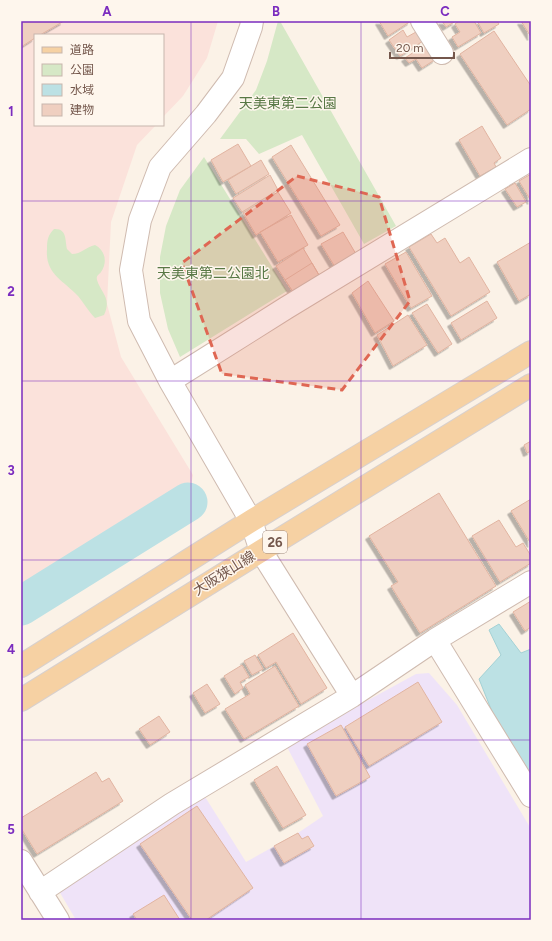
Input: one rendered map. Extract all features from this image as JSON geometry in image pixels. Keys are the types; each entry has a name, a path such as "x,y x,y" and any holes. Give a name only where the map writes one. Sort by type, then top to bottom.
{"main road":[{"name":"26","path":"21,666 251,521 531,352"},
{"name":"大阪狭山線","path":"21,700 531,386"}],"street":[{"path":"252,21 233,78 206,114 160,167 140,220 131,270 139,321 170,381 251,521 261,551 352,696"},
{"path":"422,21 442,53"},
{"path":"170,381 286,308 531,159"},
{"path":"40,892 172,804 352,696 435,640 531,582"},
{"path":"435,640 531,796"},
{"path":"21,861 58,920"}],"highlighted area":[{"path":"297,176 379,197 410,301 342,390 222,374 182,263"}],"shaded area":[{"path":"21,21 218,21 207,58 183,96 164,116 164,34 34,34 34,126 155,126 137,145 111,222 107,304 121,357 193,475 189,496 21,598"},
{"path":"429,673 457,705 531,829 531,920 76,920 59,891 202,792 246,862 298,833 323,816 286,745 416,674"}],"green space":[{"name":"天美東第二公園","path":"278,21 280,21 396,226 364,244 302,135 259,154 246,139 220,139 256,90 267,61"},
{"name":"天美東第二公園北","path":"204,157 287,291 180,357 168,329 160,293 160,257 166,226 180,190"},
{"path":"54,229 61,230 65,235 67,249 72,254 78,253 95,245 103,253 105,260 101,272 97,276 97,280 105,296 107,304 104,315 95,318 78,296 52,271 47,258 47,246 49,236"}],"water":[{"path":"499,624 521,653 531,649 531,779 497,724 479,679 501,655 489,630"}],"building":[{"path":"21,21 64,21 42,34 34,34 34,39 21,47"},
{"path":"379,21 411,21 388,36"},
{"path":"442,21 456,21 446,27"},
{"path":"459,21 474,21 481,33 458,47 452,37 460,32 455,24"},
{"path":"477,21 497,21 499,24 484,33"},
{"path":"521,21 531,21 531,37"},
{"path":"403,30 407,37 416,32 423,41 400,56 389,40"},
{"path":"494,31 531,86 531,109 507,125 460,54"},
{"path":"426,44 436,59 422,68 416,59 409,63 405,58"},
{"path":"482,126 501,158 494,163 496,167 480,176 459,140"},
{"path":"238,144 251,166 223,182 211,160"},
{"path":"291,145 340,225 321,236 272,157"},
{"path":"261,160 269,174 236,194 228,180"},
{"path":"531,174 531,201 519,181"},
{"path":"270,175 278,190 242,212 233,198"},
{"path":"515,183 526,202 517,207 505,189"},
{"path":"278,192 291,213 256,235 243,213"},
{"path":"291,215 308,245 278,262 260,232"},
{"path":"343,232 356,254 335,267 321,244"},
{"path":"431,234 437,243 445,238 460,263 469,257 490,292 451,316 409,247"},
{"path":"531,242 531,294 519,301 497,262"},
{"path":"303,248 319,275 293,292 276,266"},
{"path":"406,252 432,296 411,308 385,264"},
{"path":"312,263 319,275 293,292 285,280"},
{"path":"368,281 394,321 375,333 352,293"},
{"path":"487,301 497,318 461,340 451,323"},
{"path":"427,304 452,344 438,353 412,313"},
{"path":"408,315 427,345 393,366 377,335"},
{"path":"531,441 531,451 527,453 524,445"},
{"path":"439,493 496,586 420,633 391,586 398,582 369,536"},
{"path":"531,499 531,544 511,511"},
{"path":"499,520 516,547 523,543 531,556 531,563 500,582 472,536"},
{"path":"531,601 531,627 525,631 513,612"},
{"path":"293,633 327,688 301,704 276,662 266,668 258,655"},
{"path":"255,655 263,669 252,675 244,661"},
{"path":"242,665 249,677 240,682 243,688 235,694 224,676"},
{"path":"275,666 299,706 244,739 225,709 250,694 245,685"},
{"path":"418,682 442,722 369,766 345,727"},
{"path":"207,684 220,704 205,713 193,693"},
{"path":"159,716 170,732 150,745 139,729"},
{"path":"341,725 370,777 336,796 307,744"},
{"path":"277,766 306,815 283,828 254,780"},
{"path":"96,772 102,782 109,778 123,801 37,854 21,828 21,818"},
{"path":"197,806 253,888 206,920 192,920 140,844"},
{"path":"298,833 302,839 308,836 314,846 284,863 274,846"},
{"path":"164,895 180,920 137,920 133,914"}],"waterway":[{"path":"21,606 188,502"}]}
